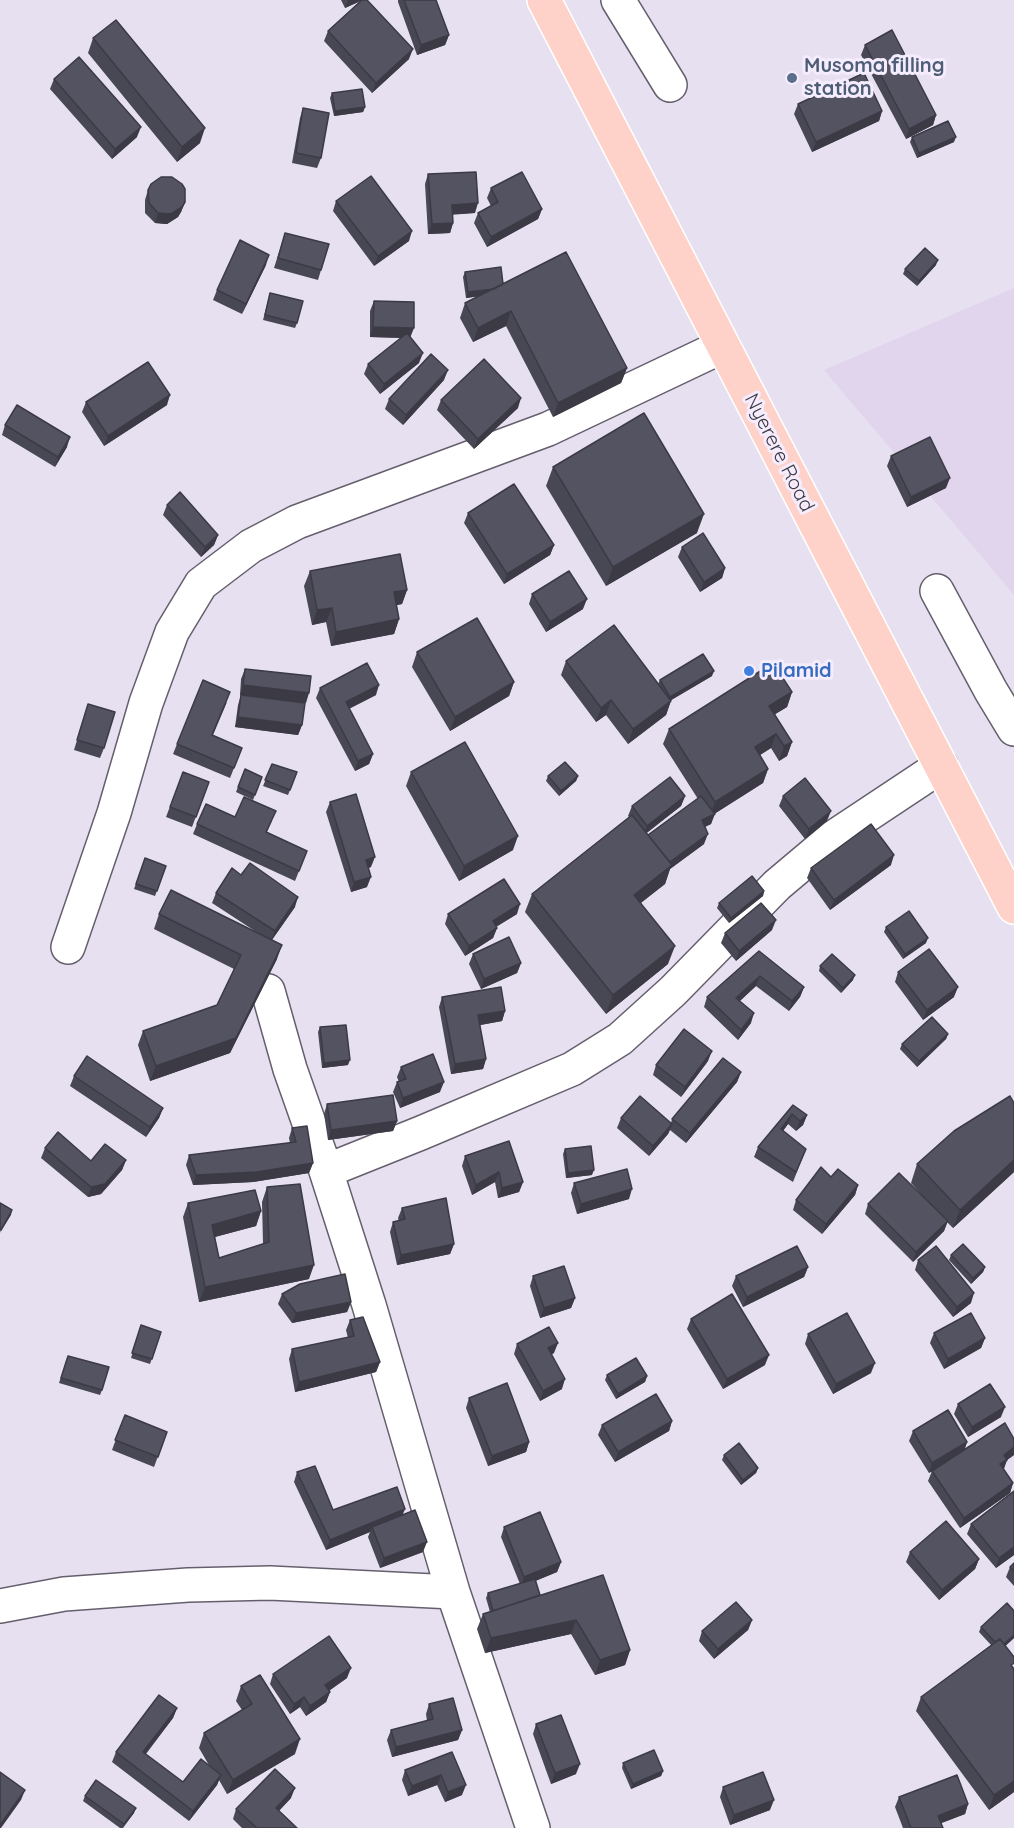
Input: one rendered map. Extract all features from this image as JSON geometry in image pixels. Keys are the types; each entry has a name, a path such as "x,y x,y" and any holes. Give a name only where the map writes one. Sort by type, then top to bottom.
{"main road":[{"name":"Nyerere Road","path":"544,0 1014,907"}],"street":[{"path":"618,0 670,85"},
{"path":"68,946 114,813 146,704 172,632 201,584 251,546 297,522 548,429 723,346"},
{"path":"936,591 1014,729"},
{"path":"326,1171 572,1069 620,1039 673,991 777,885 834,837 941,766"},
{"path":"268,991 290,1069 326,1171 372,1316 453,1592 533,1828"},
{"path":"0,1606 64,1594 188,1585 270,1583 453,1592"}],"shaded area":[{"path":"1014,288 1014,595 824,370"}],"building":[{"path":"362,0 367,0 413,49 376,83 328,31"},
{"path":"404,0 436,0 449,35 421,45"},
{"path":"116,20 205,128 182,147 93,38"},
{"path":"892,30 936,115 909,129 865,45"},
{"path":"79,57 141,127 115,149 54,79"},
{"path":"864,73 882,111 816,142 798,104"},
{"path":"362,89 365,107 335,111 332,93"},
{"path":"303,108 329,113 321,158 296,153"},
{"path":"948,121 956,137 919,153 912,137"},
{"path":"476,172 478,203 452,205 453,223 432,224 428,174"},
{"path":"522,172 542,209 491,237 478,213 498,202 491,188"},
{"path":"371,176 412,231 378,256 336,201"},
{"path":"161,177 172,177 185,189 185,202 182,207 171,214 158,213 149,203 148,190 151,184"},
{"path":"285,233 329,244 321,270 278,258"},
{"path":"240,240 269,255 246,304 217,290"},
{"path":"925,248 938,260 919,281 905,269"},
{"path":"566,252 627,368 558,403 511,311 478,328 465,303"},
{"path":"501,267 503,284 494,289 468,292 465,272"},
{"path":"270,293 303,301 297,323 265,315"},
{"path":"374,301 414,302 414,328 373,327"},
{"path":"407,333 423,353 384,384 368,364"},
{"path":"431,354 448,370 406,415 389,399"},
{"path":"484,359 521,398 478,439 441,400"},
{"path":"148,362 170,395 108,436 86,402"},
{"path":"17,405 70,437 58,457 5,425"},
{"path":"644,413 704,514 613,567 553,467"},
{"path":"930,437 950,478 911,497 891,456"},
{"path":"514,484 554,545 507,574 468,513"},
{"path":"180,492 218,535 205,547 167,505"},
{"path":"703,533 725,568 704,582 682,547"},
{"path":"400,554 407,590 394,592 399,619 336,632 332,608 317,610 310,571"},
{"path":"569,571 587,599 550,622 532,594"},
{"path":"477,618 514,682 455,717 417,652"},
{"path":"614,625 671,701 633,729 611,700 601,708 566,661"},
{"path":"703,654 714,671 670,697 660,680"},
{"path":"367,663 379,685 346,702 373,754 358,761 320,688"},
{"path":"773,663 792,692 769,706 792,742 784,746 776,734 755,747 768,769 715,802 669,729"},
{"path":"245,669 311,676 309,693 243,685"},
{"path":"203,680 230,692 212,735 242,748 234,768 177,744"},
{"path":"241,695 305,703 302,725 238,717"},
{"path":"88,704 115,712 104,748 77,740"},
{"path":"465,742 518,836 464,866 411,772"},
{"path":"565,762 578,776 561,791 548,776"},
{"path":"272,764 297,772 290,790 265,780"},
{"path":"245,769 262,777 255,795 238,787"},
{"path":"183,772 209,782 196,817 170,807"},
{"path":"670,777 685,796 647,826 632,806"},
{"path":"805,778 831,811 809,829 783,796"},
{"path":"356,794 375,857 366,860 371,877 354,882 330,802"},
{"path":"701,796 715,814 702,820 708,834 670,862 648,835"},
{"path":"244,797 276,811 266,832 307,851 299,871 197,824 206,804 235,817"},
{"path":"632,815 672,865 634,895 675,946 613,995 532,894"},
{"path":"871,824 894,855 834,900 811,868"},
{"path":"145,858 166,866 157,891 136,884"},
{"path":"250,863 298,897 275,931 216,893 232,868 241,875"},
{"path":"752,876 764,891 731,918 719,903"},
{"path":"504,879 520,904 493,921 497,928 469,946 448,914"},
{"path":"171,890 282,945 236,1038 156,1066 143,1031 217,1005 241,955 159,914"},
{"path":"761,903 776,920 739,951 725,933"},
{"path":"909,911 928,938 905,954 886,927"},
{"path":"509,937 521,963 484,979 473,954"},
{"path":"929,949 958,987 927,1010 898,972"},
{"path":"759,951 804,987 792,1001 760,976 736,998 754,1013 741,1030 707,997"},
{"path":"832,954 855,975 843,988 820,966"},
{"path":"501,987 505,1011 478,1015 486,1059 455,1064 442,997"},
{"path":"932,1017 948,1034 919,1061 902,1044"},
{"path":"346,1025 350,1060 324,1063 320,1027"},
{"path":"684,1029 712,1051 685,1087 656,1065"},
{"path":"433,1054 444,1082 403,1098 397,1082 406,1079 401,1067"},
{"path":"87,1056 163,1108 150,1127 74,1076"},
{"path":"723,1058 741,1072 690,1133 672,1119"},
{"path":"393,1095 397,1121 331,1130 327,1104"},
{"path":"640,1096 672,1124 653,1146 621,1118"},
{"path":"1010,1096 1014,1103 1014,1160 960,1210 917,1164 954,1131"},
{"path":"793,1105 807,1115 800,1121 792,1114 781,1129 806,1149 796,1172 758,1147"},
{"path":"307,1126 313,1163 257,1172 196,1175 189,1155 296,1142 292,1128"},
{"path":"58,1132 91,1161 105,1144 126,1160 105,1184 91,1187 45,1148"},
{"path":"509,1141 523,1182 502,1188 499,1172 476,1185 465,1156"},
{"path":"591,1146 594,1170 568,1173 565,1149"},
{"path":"821,1167 831,1177 838,1169 858,1185 826,1224 796,1200"},
{"path":"627,1169 632,1189 581,1204 574,1183"},
{"path":"899,1173 948,1221 916,1252 868,1204"},
{"path":"300,1184 314,1265 205,1287 188,1203 255,1190 261,1211 212,1225 219,1258 269,1242 267,1187"},
{"path":"446,1198 454,1244 401,1255 393,1222 405,1219 402,1208"},
{"path":"0,1203 12,1210 1,1230 0,1230"},
{"path":"963,1244 985,1267 973,1278 951,1255"},
{"path":"797,1246 808,1267 747,1297 736,1276"},
{"path":"936,1246 974,1293 957,1307 918,1260"},
{"path":"564,1266 575,1298 544,1308 533,1276"},
{"path":"345,1274 351,1302 296,1313 282,1294 300,1284"},
{"path":"732,1294 769,1355 727,1379 691,1319"},
{"path":"847,1313 875,1363 836,1384 808,1334"},
{"path":"971,1313 985,1338 948,1359 934,1333"},
{"path":"363,1317 380,1362 299,1382 292,1349 354,1336 350,1320"},
{"path":"141,1325 161,1332 152,1359 132,1353"},
{"path":"549,1327 558,1343 548,1348 565,1379 543,1391 517,1344"},
{"path":"68,1356 109,1367 102,1390 61,1378"},
{"path":"636,1358 647,1376 618,1394 607,1375"},
{"path":"507,1383 529,1442 492,1456 469,1398"},
{"path":"990,1384 1005,1407 972,1427 958,1404"},
{"path":"656,1394 672,1421 618,1452 602,1425"},
{"path":"948,1410 967,1442 932,1463 913,1431"},
{"path":"125,1415 167,1432 158,1457 115,1440"},
{"path":"1005,1423 1014,1439 1014,1447 1004,1455 1007,1460 1000,1464 1013,1483 964,1518 932,1471"},
{"path":"739,1443 758,1468 743,1480 724,1455"},
{"path":"315,1466 333,1510 397,1487 405,1509 330,1540 297,1472"},
{"path":"1014,1491 1014,1547 999,1558 971,1524"},
{"path":"415,1510 427,1542 384,1558 372,1527"},
{"path":"540,1512 561,1562 524,1577 504,1527"},
{"path":"946,1521 979,1559 942,1590 910,1552"},
{"path":"603,1575 630,1650 600,1660 576,1620 491,1638 483,1614"},
{"path":"535,1579 540,1595 493,1611 488,1593"},
{"path":"736,1602 752,1620 718,1649 702,1631"},
{"path":"1007,1603 1014,1611 1014,1635 1004,1644 1000,1639 995,1642 981,1627"},
{"path":"329,1636 351,1668 325,1685 330,1692 310,1706 304,1697 294,1704 273,1674"},
{"path":"1000,1639 1014,1657 1014,1663 1011,1665 1014,1669 1014,1781 994,1795 921,1697"},
{"path":"260,1675 300,1739 233,1780 204,1733 252,1704 241,1686"},
{"path":"159,1695 177,1708 143,1752 183,1782 201,1759 221,1775 193,1811 116,1752"},
{"path":"453,1698 462,1730 396,1747 391,1730 433,1719 429,1704"},
{"path":"561,1715 580,1764 555,1773 536,1724"},
{"path":"654,1750 663,1771 633,1784 623,1763"},
{"path":"452,1752 466,1785 448,1792 441,1775 412,1786 405,1770"},
{"path":"275,1769 295,1788 276,1808 297,1828 257,1828 236,1809"},
{"path":"0,1772 25,1790 0,1825"},
{"path":"763,1772 774,1800 734,1815 723,1787"},
{"path":"957,1775 968,1804 938,1816 943,1828 911,1828 899,1797"},
{"path":"96,1780 136,1808 124,1824 85,1796"}],"place":[{"name":"Musoma filling station","path":"792,78"},
{"name":"Pilamid","path":"749,671"}]}
